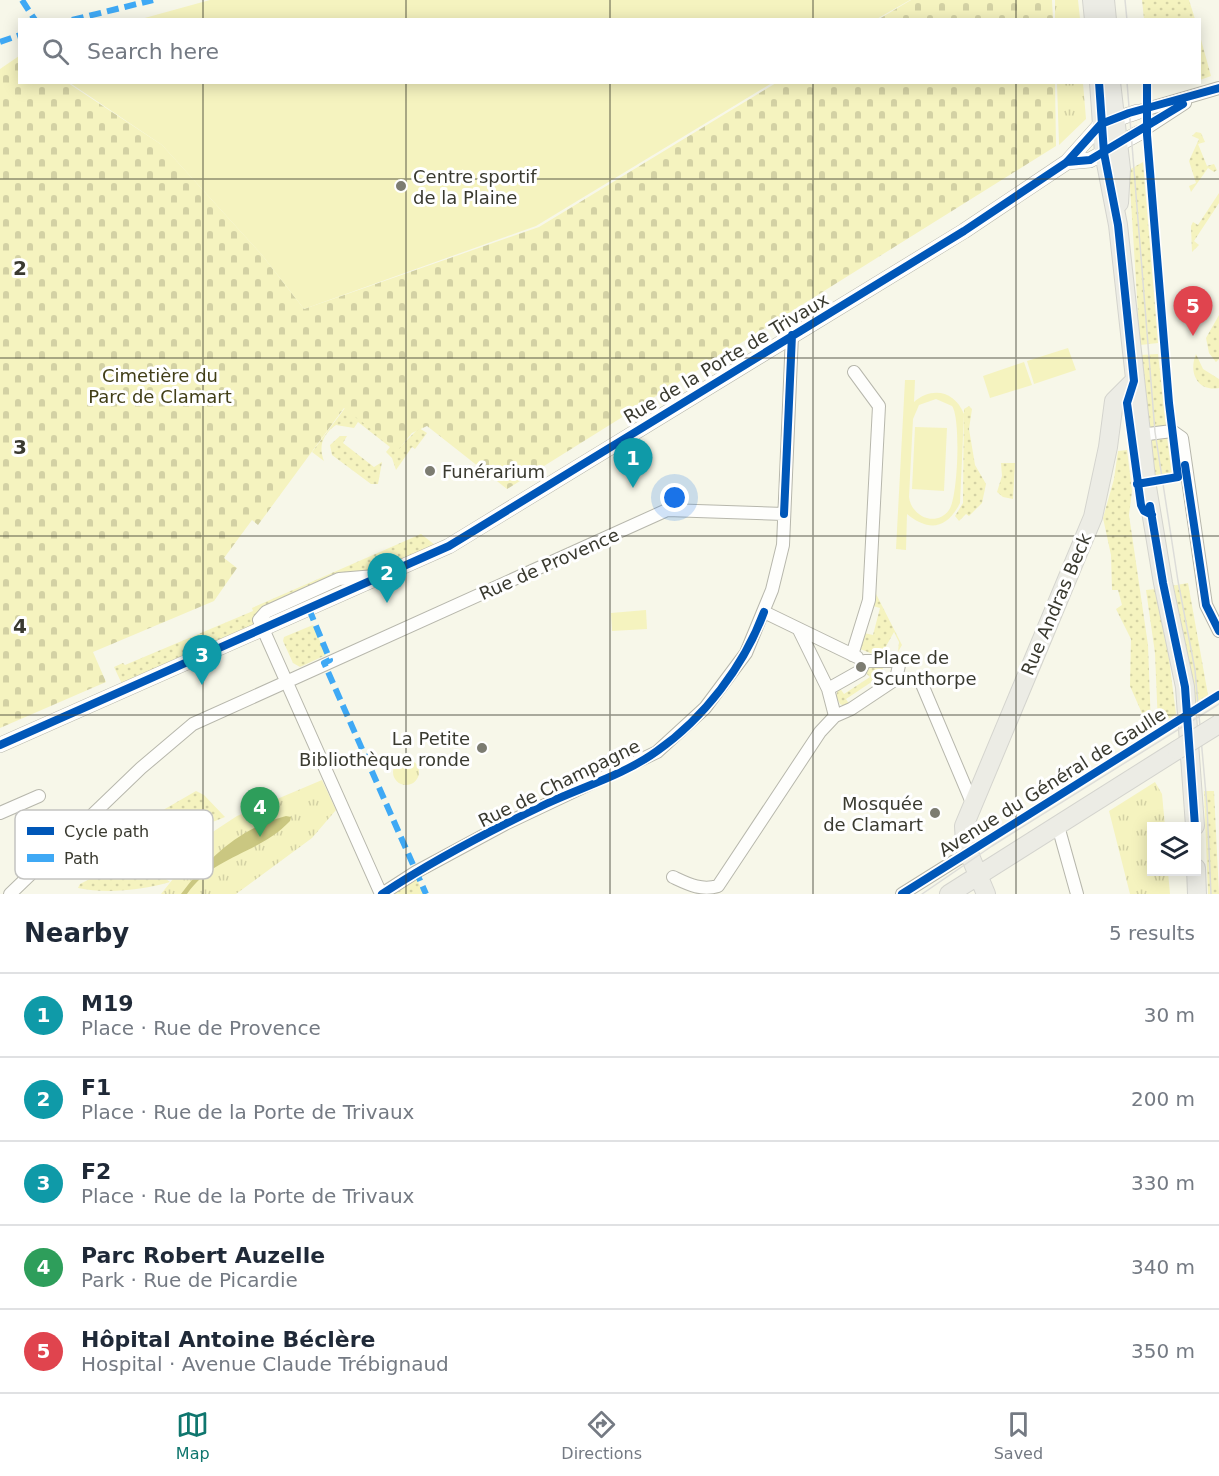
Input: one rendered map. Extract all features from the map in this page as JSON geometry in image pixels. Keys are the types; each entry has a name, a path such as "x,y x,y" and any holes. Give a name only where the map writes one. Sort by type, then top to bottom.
{"main road":[{"path":"1092,0 1094,18"},
{"path":"1105,0 1107,18"},
{"path":"1099,84 1108,121 1111,149 1121,169 1118,225 1140,435 1152,515 1185,687 1196,822"},
{"path":"1108,121 1111,84"},
{"name":"Rue Andras Beck","path":"969,852 963,835 973,805 1093,517 1116,397 1134,381"},
{"path":"949,894 1219,724"},
{"path":"969,852 986,894"},
{"path":"1197,876 1197,894"}],"street":[{"name":"Rue de la Porte de Trivaux","path":"0,744 262,630 454,543 792,334 964,231 1067,162 1108,121 1219,88"},
{"name":"Rue de la Porte de Trivaux","path":"1067,162 1083,162 1111,149 1194,97"},
{"name":"Rue de Champagne","path":"381,894 416,872 505,824 657,752 705,708 746,653 764,612 783,545 792,334"},
{"path":"852,655 869,600 879,406 854,372"},
{"path":"1140,435 1172,431 1182,438 1206,605 1219,631"},
{"name":"Rue de Provence","path":"97,810 141,768 193,724 668,510 784,514"},
{"path":"673,877 708,889 718,886 820,732 835,716 851,709 896,679 899,671 895,661 864,661 764,612"},
{"path":"262,630 381,894"},
{"path":"799,630 828,689 835,716"},
{"path":"828,689 860,671 864,661"},
{"path":"921,682 973,805"},
{"path":"0,813 39,796"},
{"path":"1058,826 1077,894"},
{"name":"Avenue du Général de Gaulle","path":"902,894 969,852"},
{"name":"Rue de Provence","path":"10,894 26,879"}],"green space":[{"path":"210,0 910,0 878,18 145,18"},
{"path":"911,0 1052,0 1053,18 881,18"},
{"path":"1055,0 1078,0 1080,18 1055,18"},
{"path":"1142,0 1189,0 1195,18 1144,18"},
{"path":"1201,40 1211,76 1201,80"},
{"name":"Cimetière du Parc de Clamart","path":"18,57 18,84 70,84 162,145 262,255 304,309 539,227 774,84 1055,84 1056,146 507,489 427,426 412,433 398,450 344,408 258,525 252,520 224,558 237,568 214,601 93,652 106,682 0,728 0,69"},
{"name":"Centre sportif de la Plaine","path":"71,84 770,84 536,226 304,309 262,255 162,145"},
{"path":"1057,84 1083,84 1086,119 1059,145"},
{"path":"1196,132 1201,133 1205,142 1198,144 1207,166 1214,164 1217,170 1214,172 1208,168 1191,192 1189,186 1196,183 1189,161 1199,139 1192,136"},
{"path":"1143,162 1158,343 1140,345 1129,170"},
{"path":"1219,193 1219,203 1194,241 1199,245 1192,252 1191,226 1193,222 1198,225"},
{"path":"1219,315 1219,359 1216,362 1209,353 1206,338"},
{"path":"1068,348 1076,370 1034,384 1027,361"},
{"path":"1158,354 1166,426 1149,427 1140,355"},
{"path":"1196,354 1203,369 1219,379 1219,388 1205,387 1197,380 1193,368"},
{"path":"1024,362 1032,385 990,398 983,376"},
{"path":"905,380 915,380 914,402 928,394 942,393 955,400 964,414 960,503 949,518 937,525 923,524 907,514 906,550 896,549","holes":["936,399 952,406 957,426 955,490 949,510 944,515 931,519 914,510 909,497 913,419 919,405"]},
{"path":"969,406 972,409 969,429 975,465 986,484 982,503 969,516 966,514 959,521 955,516 963,503 964,409"},
{"path":"345,408 398,449 419,428 427,433 415,449 412,447 396,470 392,458 386,452 390,447 358,422 354,428 336,425 323,441 324,461 312,452"},
{"path":"915,427 947,428 944,491 912,489"},
{"path":"340,436 347,436 343,443 374,467 382,462 378,484 371,484 332,455 330,445"},
{"path":"1167,437 1172,476 1154,479 1149,439"},
{"path":"1127,450 1132,491 1129,515 1148,645 1151,727 1148,727 1130,686 1131,639 1116,609 1122,605 1118,590 1112,590 1111,555 1103,518 1114,479 1118,451"},
{"path":"1001,463 1015,463 1013,499 1003,497 997,492 1002,476"},
{"path":"421,534 435,545 122,684 114,667 123,663 125,665 253,611 252,608"},
{"path":"1188,583 1208,695 1196,702 1171,586"},
{"path":"1155,589 1168,651 1176,714 1158,725 1155,653 1146,590"},
{"path":"875,592 902,645 898,652 899,642 894,632 885,648 888,650 873,654 860,649 864,633 873,635 880,608 873,606"},
{"path":"646,610 647,629 612,631 611,613"},
{"path":"313,625 326,655 300,667 293,663 283,641 284,637"},
{"path":"882,667 885,673 846,699 849,704 844,706 840,704 836,696 839,687 844,694 870,677 864,671 868,668"},
{"path":"406,759 416,762 419,772 416,782 406,785 396,782 393,772 396,762"},
{"path":"322,780 336,810 312,838 236,894 161,894 173,879 213,879 213,832 237,816"},
{"path":"1155,782 1162,794 1165,822 1147,822 1147,876 1168,876 1170,894 1130,894 1109,811"},
{"path":"196,791 204,795 225,817 213,822 213,810 163,810"},
{"path":"1204,791 1214,791 1219,894 1208,894"},
{"path":"416,877 424,894 386,894"},
{"path":"90,879 166,879 170,882 148,887 100,891 78,888 80,884"}],"shaded area":[{"path":"286,816 291,817 290,821 265,841 213,869 214,856 240,836 269,821"},
{"path":"194,879 200,879 187,894 181,894"}],"tram line":[{"path":"1125,0 1127,18"},
{"path":"1127,84 1155,432 1178,581 1195,670 1207,806 1211,894"},
{"path":"922,894 992,846 1219,704"}],"marked path":[{"path":"22,0 34,18"},
{"path":"80,18 153,0"},
{"path":"0,42 18,36"},
{"path":"309,609 330,660 324,663 426,894"}],"cycle path":[{"path":"1099,84 1104,153 1118,225 1134,381 1127,403 1141,505 1144,511 1152,515"},
{"path":"1137,484 1178,477 1169,403 1147,135 1147,84"},
{"path":"0,745 449,546 964,231 1067,162 1101,124 1129,113 1219,88"},
{"path":"1067,162 1090,160 1183,104"},
{"path":"784,514 792,335"},
{"path":"1185,465 1206,605 1219,631"},
{"path":"1150,506 1163,583 1185,687 1195,822"},
{"path":"382,894 483,835 546,804 617,774 657,751 691,723 721,689 745,652 764,612"},
{"path":"902,894 1219,695"}],"place":[{"name":"Centre sportif de la Plaine","path":"401,186"},
{"name":"Hôpital Antoine Béclère","path":"1193,336"},
{"name":"Funérarium","path":"430,471"},
{"name":"M19","path":"633,488"},
{"name":"F1","path":"387,603"},
{"name":"Place de Scunthorpe","path":"861,667"},
{"name":"F2","path":"202,685"},
{"name":"La Petite Bibliothèque ronde","path":"482,748"},
{"name":"Mosquée de Clamart","path":"935,813"},
{"name":"Parc Robert Auzelle","path":"260,837"}]}
